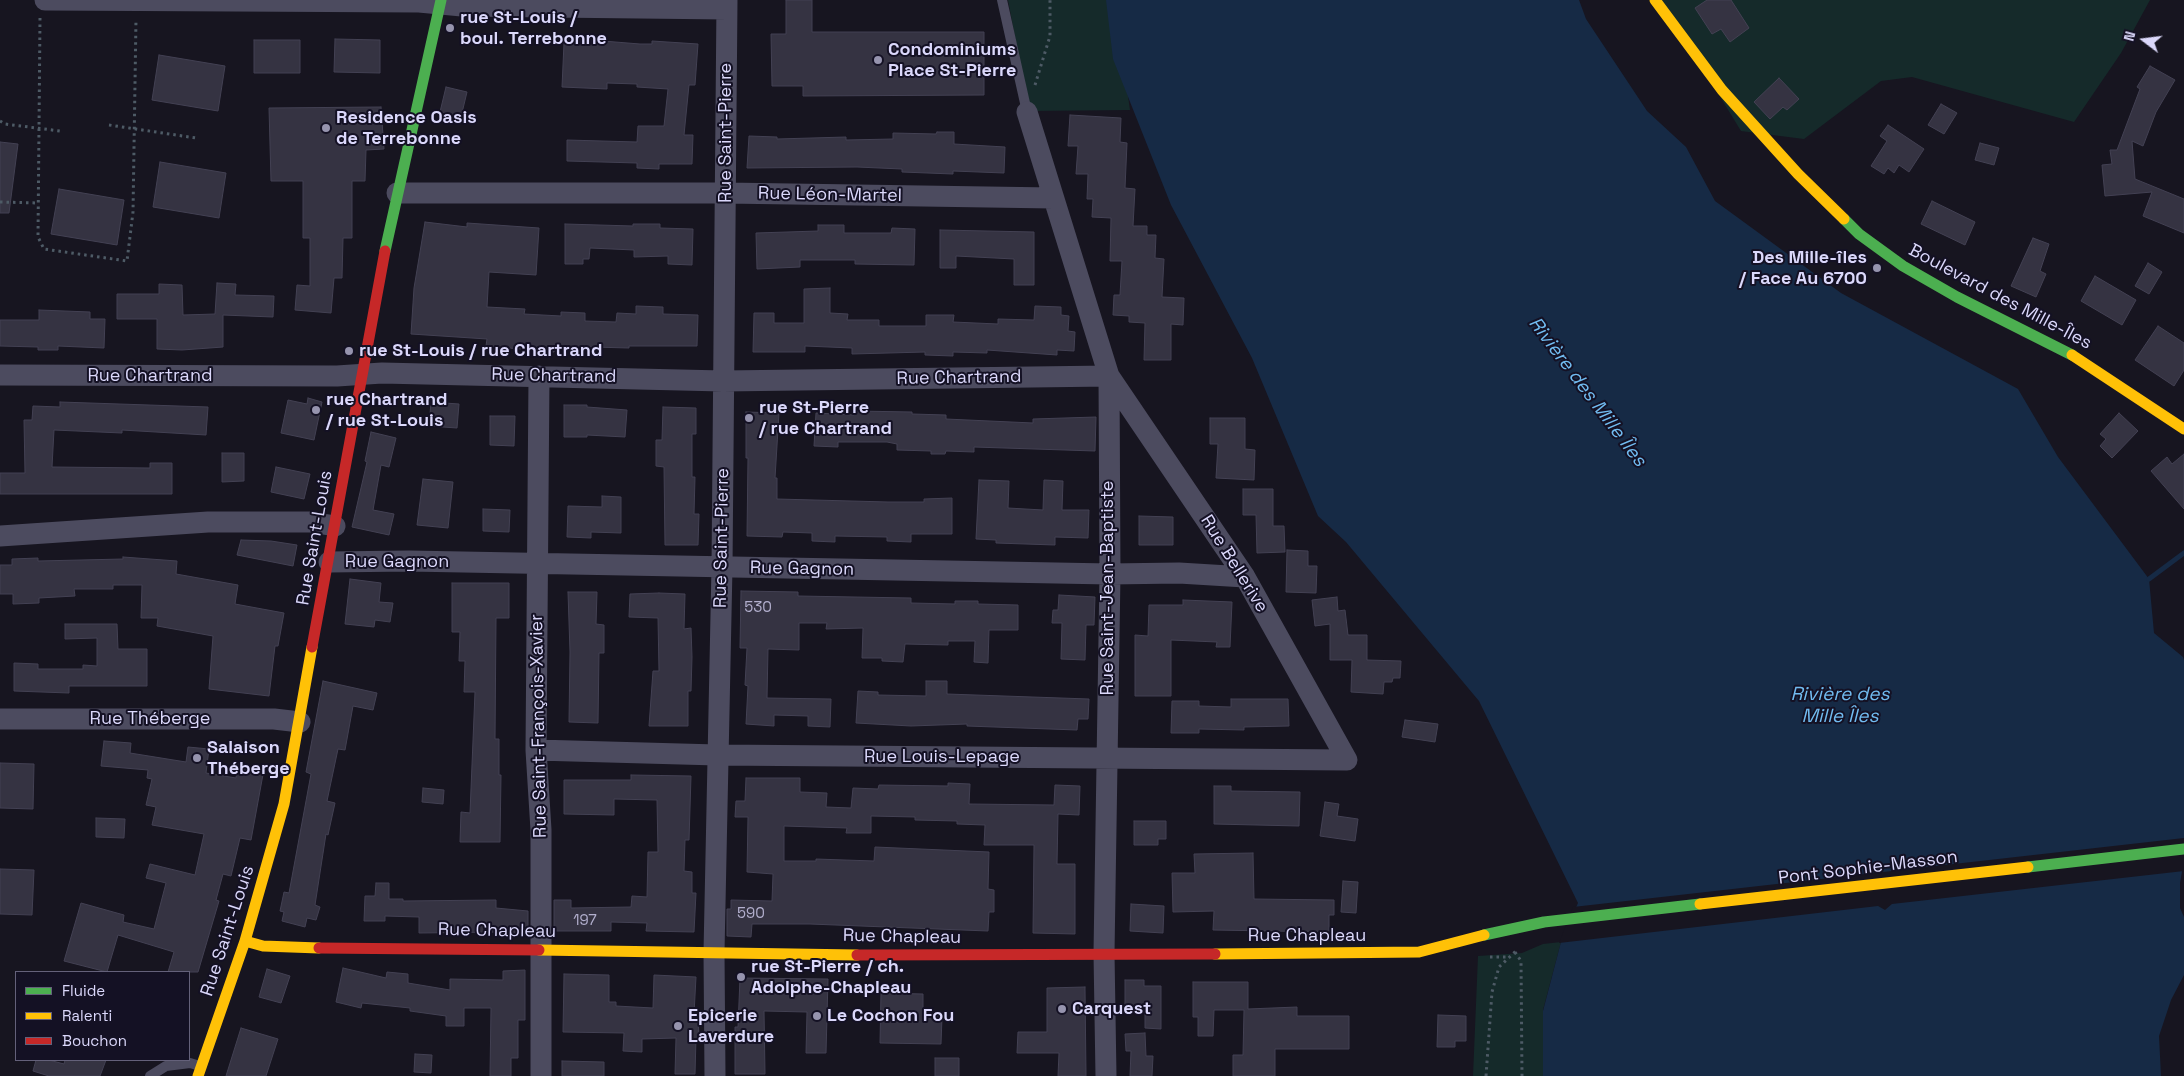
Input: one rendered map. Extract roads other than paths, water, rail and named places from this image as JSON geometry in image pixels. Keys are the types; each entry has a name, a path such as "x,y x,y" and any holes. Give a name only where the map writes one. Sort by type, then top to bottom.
{"main road":[{"name":"Boulevard des Mille-Îles","path":"1655,0 1722,90 1798,174 1860,234 1903,266 1934,284 2066,351 2128,390 2184,429"},
{"name":"Rue Saint-Louis","path":"200,1071 245,940 280,822 329,562 361,375 397,193 441,2"},
{"name":"Pont Sophie-Masson","path":"1555,921 2184,849"},
{"name":"Rue Chapleau","path":"245,940 263,946 279,947 955,956 1104,953 1357,954 1419,952 1501,930 1555,921"}],"street":[{"path":"42,5 137,1 727,4"},
{"name":"Rue Saint-Pierre","path":"715,1076 714,952 722,567 727,4"},
{"name":"Rue Saint-Jean-Baptiste","path":"1027,112 1052,198 1109,376 1110,574 1104,953 1106,1076"},
{"name":"Rue Léon-Martel","path":"397,193 726,193 1052,198"},
{"name":"Rue Chartrand","path":"0,375 361,375 382,373 723,381 1109,376"},
{"name":"Rue Saint-François-Xavier","path":"539,376 536,750 541,830 541,1076"},
{"name":"Rue Bellerive","path":"1109,376 1245,576 1347,760"},
{"path":"0,536 208,522 311,522 335,526"},
{"name":"Rue Gagnon","path":"329,562 410,560 1110,574 1179,573 1245,576"},
{"name":"Rue Théberge","path":"0,719 274,720 300,722"},
{"name":"Rue Louis-Lepage","path":"536,750 717,755 1347,760"}],"lane":[{"path":"1002,0 1027,112"},
{"path":"150,1076 166,1066 190,1063 200,1071"}],"water":[{"name":"Rivière des Mille Îles","path":"1106,0 1579,0 1586,19 1647,111 1686,147 1715,201 1841,293 2018,389 2058,457 2149,579 2154,633 2183,657 2184,660 2184,860 2180,883 2180,908 2184,917 2184,975 2171,1000 2159,1036 2161,1076 1543,1076 1543,1011 1561,942 1578,903 1479,701 1346,542 1318,516 1252,358 1171,205 1113,59"}],"waterway":[{"path":"2149,579 2184,553"}],"place":[{"name":"rue St-Louis / boul. Terrebonne","path":"450,28"},
{"name":"Condominiums Place St-Pierre","path":"878,60"},
{"name":"Residence Oasis de Terrebonne","path":"326,128"},
{"name":"Des Mille-îles / Face Au 6700","path":"1877,268"},
{"name":"rue St-Louis / rue Chartrand","path":"349,351"},
{"name":"rue Chartrand / rue St-Louis","path":"316,410"},
{"name":"rue St-Pierre / rue Chartrand","path":"749,418"},
{"name":"Salaison Théberge","path":"197,758"},
{"name":"rue St-Pierre / ch. Adolphe-Chapleau","path":"741,977"},
{"name":"Carquest","path":"1062,1009"},
{"name":"Le Cochon Fou","path":"817,1016"},
{"name":"Epicerie Laverdure","path":"678,1026"}]}
